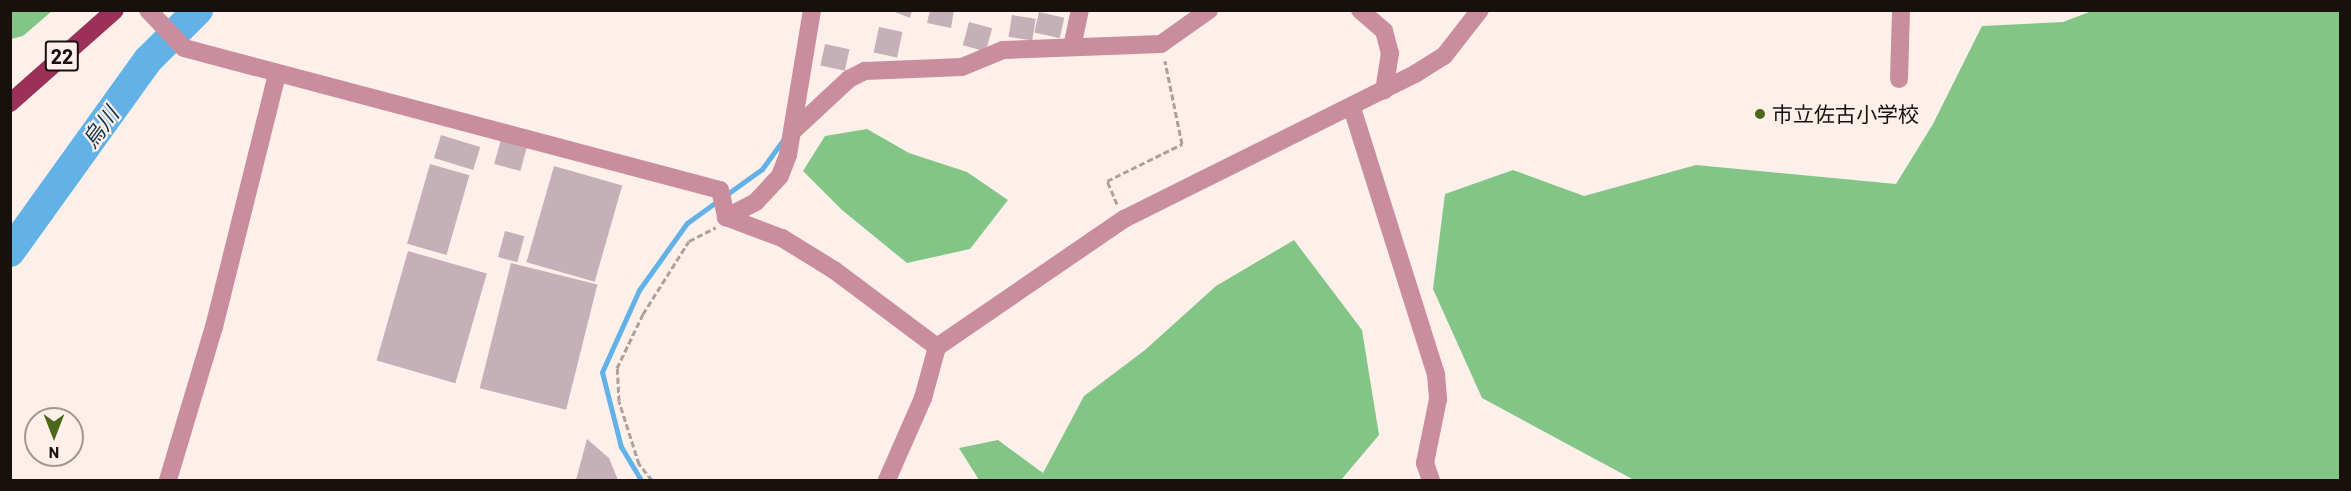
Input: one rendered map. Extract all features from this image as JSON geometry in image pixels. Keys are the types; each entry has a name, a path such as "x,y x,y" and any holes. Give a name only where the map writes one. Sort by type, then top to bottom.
{"main road":[{"name":"22","path":"10,103 115,10"}],"street":[{"path":"729,218 756,202 780,176 793,131 812,10"},
{"path":"1072,47 1080,10"},
{"path":"793,131 849,79 866,71 962,67 1003,50 1161,44 1209,10"},
{"path":"1360,10 1383,31 1390,53 1384,91"},
{"path":"887,480 923,398 937,347 1124,219 1352,108 1444,56 1480,10"},
{"path":"1899,79 1901,10"},
{"path":"153,16 184,48 720,190 729,218"},
{"path":"168,480 214,327 277,74"},
{"path":"1352,108 1436,375 1438,399 1425,464 1431,480"},
{"path":"729,218 782,238 851,283 937,347"}],"path":[{"path":"1124,219 1107,181 1182,144 1176,102 1161,44"},
{"path":"652,480 639,464 619,401 617,368 643,314 689,241 729,218"}],"green space":[{"path":"10,11 52,11 23,36 11,39"},
{"path":"2092,11 2340,11 2340,480 1634,480 1482,398 1433,289 1445,194 1513,170 1584,196 1696,165 1896,184 1933,124 1982,26 2063,22"},
{"path":"867,129 909,153 967,172 1008,200 970,249 907,263 842,210 803,171 825,136"},
{"path":"1294,240 1362,330 1379,435 1341,480 979,480 959,448 998,440 1043,473 1084,396 1145,350 1216,286"}],"building":[{"path":"890,10 912,10 910,18"},
{"path":"930,10 954,10 951,28 927,23"},
{"path":"1039,12 1064,18 1060,38 1034,32"},
{"path":"1012,15 1036,19 1032,40 1009,37"},
{"path":"969,22 992,28 986,51 963,45"},
{"path":"879,27 902,32 897,57 874,52"},
{"path":"825,44 849,49 845,71 820,66"},
{"path":"441,135 480,147 473,170 434,158"},
{"path":"501,139 527,146 520,171 494,164"},
{"path":"430,164 469,175 447,255 407,244"},
{"path":"554,166 622,186 595,282 526,262"},
{"path":"505,231 524,236 517,262 498,257"},
{"path":"408,251 487,274 455,383 377,361"},
{"path":"511,263 597,285 566,410 480,388"},
{"path":"587,439 609,458 618,480 576,480"}],"waterway":[{"name":"烏川","path":"10,252 148,60 198,10"},
{"path":"641,480 621,447 602,372 639,290 687,223 762,169 784,139"}],"place":[{"name":"市立佐古小学校","path":"1760,114"}]}
